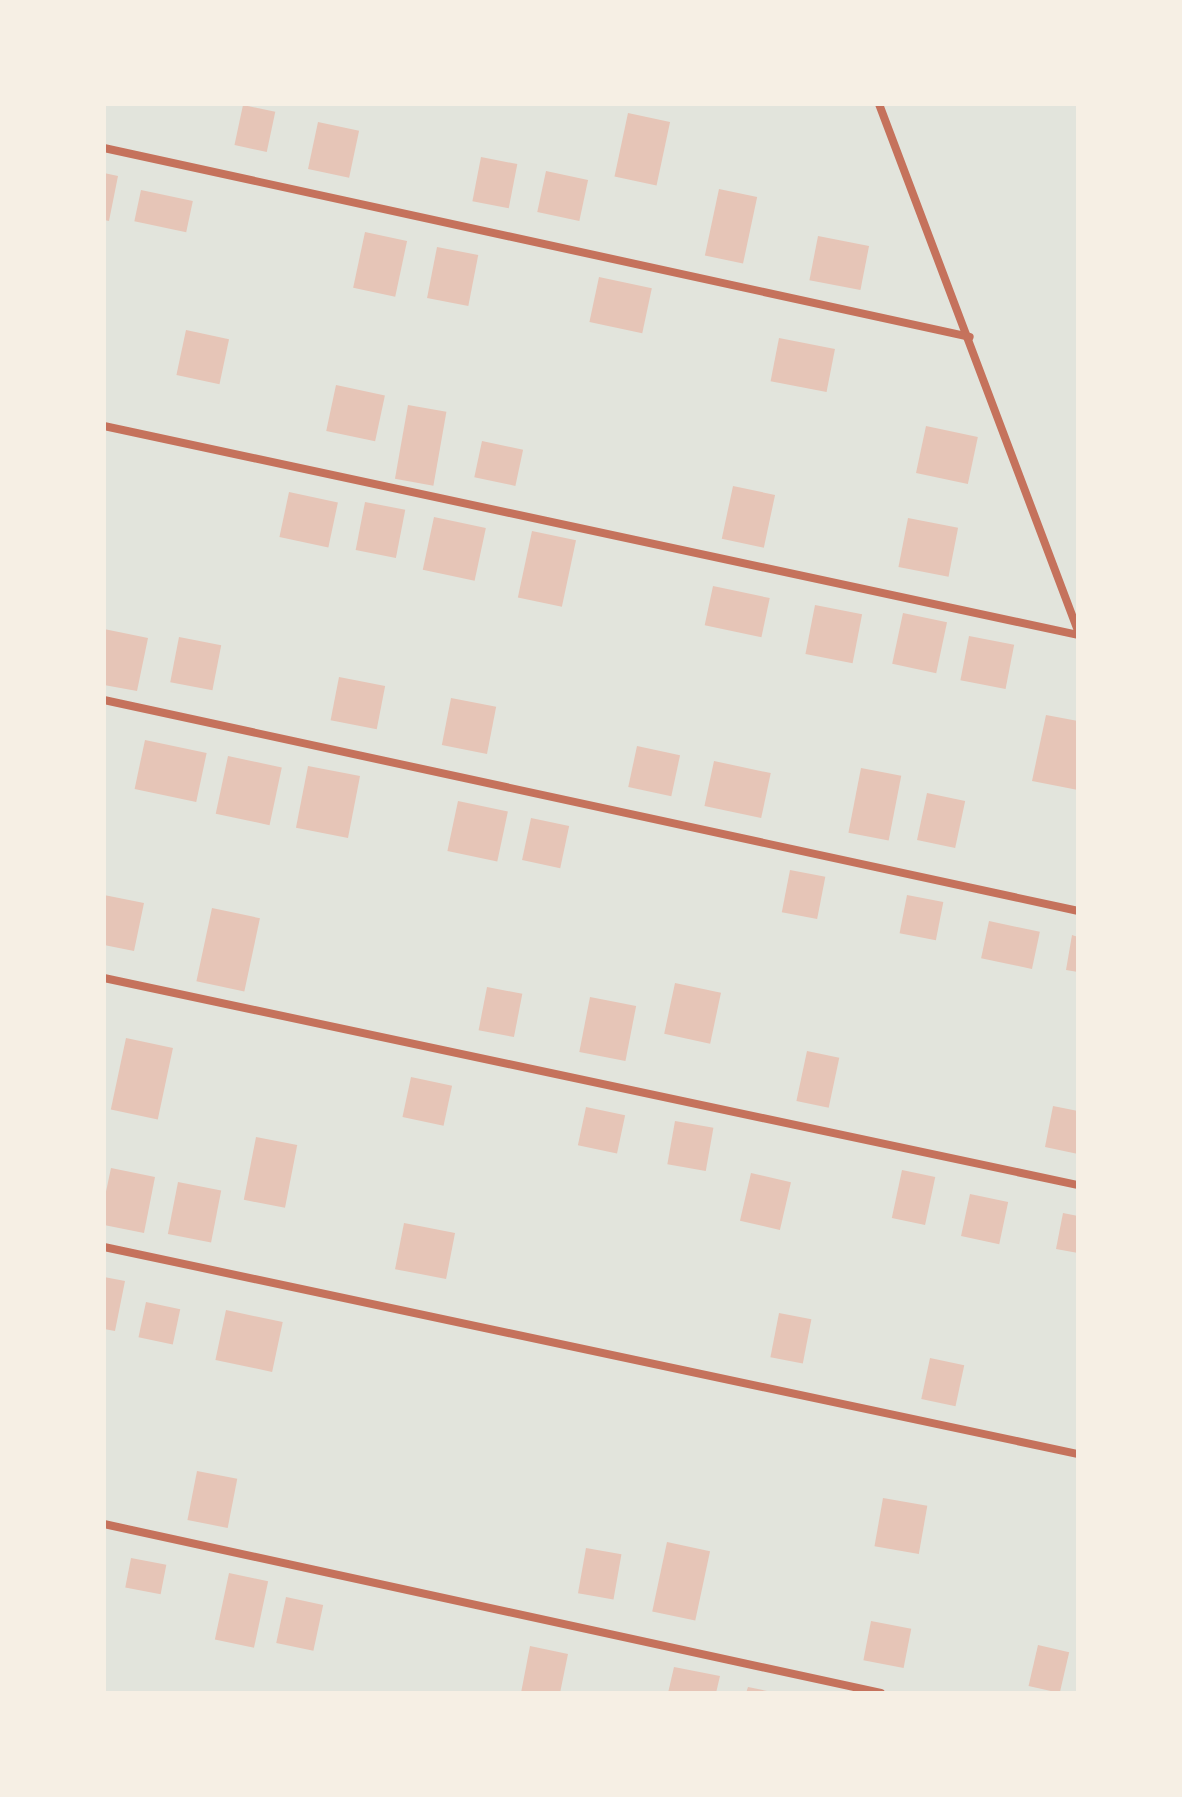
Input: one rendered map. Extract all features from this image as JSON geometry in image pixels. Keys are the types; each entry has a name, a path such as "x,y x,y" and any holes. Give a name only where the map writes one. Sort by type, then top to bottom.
{"street":[{"path":"879,104 970,337 1078,633"},
{"path":"104,148 970,337"},
{"path":"104,426 1078,633"},
{"path":"104,700 1078,911"},
{"path":"104,978 1078,1185"},
{"path":"104,1247 1078,1454"},
{"path":"104,1524 881,1693"}],"shaded area":[{"path":"104,104 1078,104 1078,1693 104,1693"}],"building":[{"path":"243,105 275,112 267,152 234,145"},
{"path":"628,113 670,122 657,186 614,177"},
{"path":"318,122 359,131 349,178 308,169"},
{"path":"481,157 517,164 509,208 472,201"},
{"path":"546,171 588,180 579,221 537,212"},
{"path":"104,173 118,176 109,221 104,220"},
{"path":"719,189 757,197 743,264 705,256"},
{"path":"141,190 193,201 186,232 134,221"},
{"path":"365,232 407,241 395,297 353,288"},
{"path":"818,236 869,246 860,290 809,280"},
{"path":"437,247 478,255 468,306 427,298"},
{"path":"599,277 652,288 642,333 589,322"},
{"path":"186,330 229,339 219,384 176,375"},
{"path":"779,338 835,349 827,392 771,381"},
{"path":"336,385 385,395 375,441 326,431"},
{"path":"408,405 446,412 433,486 395,479"},
{"path":"926,426 978,437 968,484 916,473"},
{"path":"482,441 523,450 515,486 474,477"},
{"path":"733,486 775,495 764,548 722,539"},
{"path":"289,492 338,502 328,547 279,537"},
{"path":"365,502 405,510 396,558 356,550"},
{"path":"434,517 486,528 475,581 423,570"},
{"path":"908,518 958,528 949,577 898,567"},
{"path":"532,531 576,540 562,607 518,598"},
{"path":"713,586 770,598 761,637 705,625"},
{"path":"815,605 862,614 853,663 805,654"},
{"path":"903,613 947,622 936,673 892,664"},
{"path":"104,629 148,638 137,691 104,685"},
{"path":"969,636 1014,645 1006,689 960,680"},
{"path":"179,637 221,645 212,690 170,682"},
{"path":"339,677 385,686 377,729 331,720"},
{"path":"451,698 496,707 487,754 442,745"},
{"path":"1046,715 1078,721 1078,790 1032,781"},
{"path":"145,740 207,753 196,802 135,789"},
{"path":"637,746 680,755 671,796 628,787"},
{"path":"228,756 282,767 270,825 216,814"},
{"path":"714,761 771,773 761,818 704,806"},
{"path":"308,766 360,776 348,838 296,828"},
{"path":"861,768 901,776 889,841 848,833"},
{"path":"927,793 965,801 955,848 917,840"},
{"path":"458,801 508,812 497,861 447,851"},
{"path":"531,818 569,826 560,868 522,860"},
{"path":"790,870 825,877 817,919 782,912"},
{"path":"104,895 144,903 134,951 104,945"},
{"path":"907,895 943,902 936,940 900,933"},
{"path":"212,908 260,918 244,992 196,981"},
{"path":"989,921 1040,932 1032,969 981,958"},
{"path":"1072,935 1078,937 1078,972 1066,970"},
{"path":"675,983 721,993 710,1044 664,1034"},
{"path":"487,987 522,994 514,1037 479,1030"},
{"path":"590,997 636,1006 625,1061 579,1052"},
{"path":"126,1038 173,1048 158,1119 111,1109"},
{"path":"807,1051 839,1058 829,1108 796,1101"},
{"path":"411,1077 452,1086 444,1126 402,1117"},
{"path":"1053,1106 1078,1111 1078,1154 1045,1147"},
{"path":"586,1107 625,1115 617,1153 578,1145"},
{"path":"675,1121 713,1128 706,1171 667,1164"},
{"path":"256,1137 297,1145 285,1208 244,1200"},
{"path":"111,1168 155,1177 144,1233 104,1225 104,1201"},
{"path":"902,1170 935,1177 925,1225 892,1218"},
{"path":"751,1173 791,1182 780,1230 740,1221"},
{"path":"178,1182 221,1190 211,1242 168,1234"},
{"path":"970,1194 1008,1202 999,1244 961,1236"},
{"path":"1063,1213 1078,1216 1078,1253 1056,1249"},
{"path":"404,1223 455,1233 446,1279 395,1269"},
{"path":"104,1277 125,1281 115,1331 104,1329"},
{"path":"146,1302 180,1309 173,1344 139,1337"},
{"path":"226,1310 283,1322 272,1372 215,1360"},
{"path":"779,1313 811,1319 803,1363 770,1357"},
{"path":"930,1358 964,1365 956,1406 921,1399"},
{"path":"197,1471 237,1479 228,1528 187,1520"},
{"path":"883,1498 927,1506 919,1554 874,1546"},
{"path":"667,1542 710,1551 695,1621 652,1611"},
{"path":"586,1548 621,1554 613,1600 578,1593"},
{"path":"131,1558 166,1565 161,1594 125,1587"},
{"path":"229,1573 268,1581 254,1648 215,1640"},
{"path":"286,1597 323,1605 313,1651 276,1643"},
{"path":"871,1621 911,1629 904,1668 863,1660"},
{"path":"1038,1645 1069,1652 1060,1693 1029,1686"},
{"path":"530,1646 568,1654 560,1693 521,1693"},
{"path":"674,1667 720,1676 716,1693 668,1693"},
{"path":"748,1687 772,1692 772,1693 746,1693"}]}
